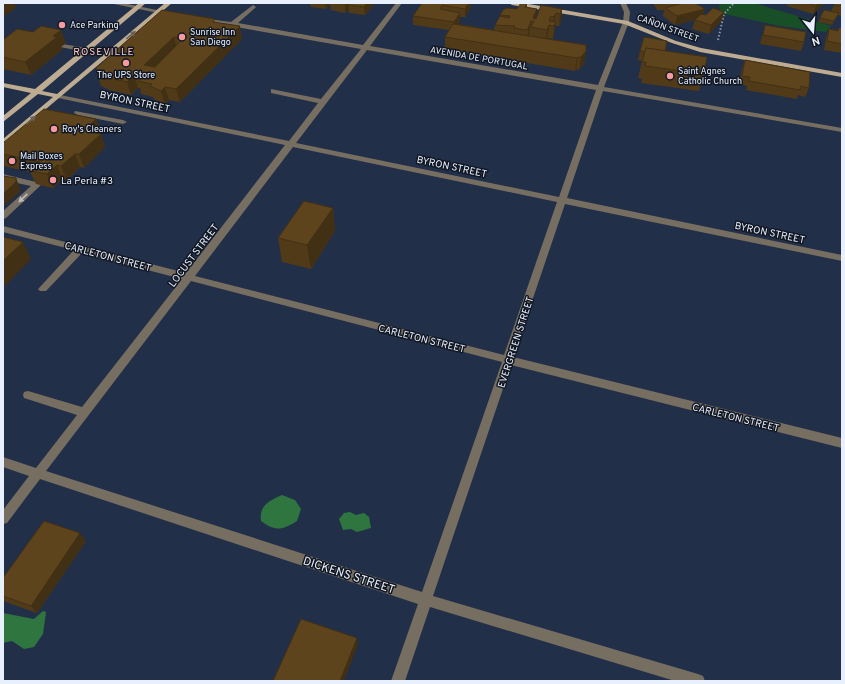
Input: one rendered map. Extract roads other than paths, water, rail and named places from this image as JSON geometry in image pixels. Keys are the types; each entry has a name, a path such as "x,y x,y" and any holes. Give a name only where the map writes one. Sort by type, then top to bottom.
{"main road":[{"path":"3,143 169,3"},
{"name":"CAÑON STREET","path":"512,3 626,22 674,42 700,50 842,74"},
{"path":"3,120 141,5"},
{"path":"3,85 58,96"}],"street":[{"path":"112,3 141,5 159,11 177,14"},
{"name":"LOCUST STREET","path":"3,520 399,3"},
{"path":"623,3 626,12 626,22"},
{"path":"232,24 253,7 242,5"},
{"name":"AVENIDA DE PORTUGAL","path":"191,17 842,130"},
{"name":"EVERGREEN STREET","path":"398,681 600,89 626,22"},
{"path":"62,46 88,50"},
{"path":"274,91 324,102"},
{"name":"BYRON STREET","path":"58,96 842,258"},
{"path":"96,116 108,106"},
{"path":"78,113 123,122"},
{"path":"3,177 37,185 3,216"},
{"name":"CARLETON STREET","path":"3,229 508,360 842,443"},
{"path":"43,290 81,248"},
{"path":"28,395 86,413"},
{"name":"DICKENS STREET","path":"3,462 426,600 698,681"}],"place":[{"name":"Ace Parking","path":"62,25"},
{"name":"Sunrise Inn San Diego","path":"182,37"},
{"name":"The UPS Store","path":"126,63"},
{"name":"Saint Agnes Catholic Church","path":"670,76"},
{"name":"Roy's Cleaners","path":"54,129"},
{"name":"Mail Boxes Express","path":"12,161"},
{"name":"La Perla #3","path":"53,180"}],"district":[{"name":"ROSEVILLE","path":"104,51"}]}
